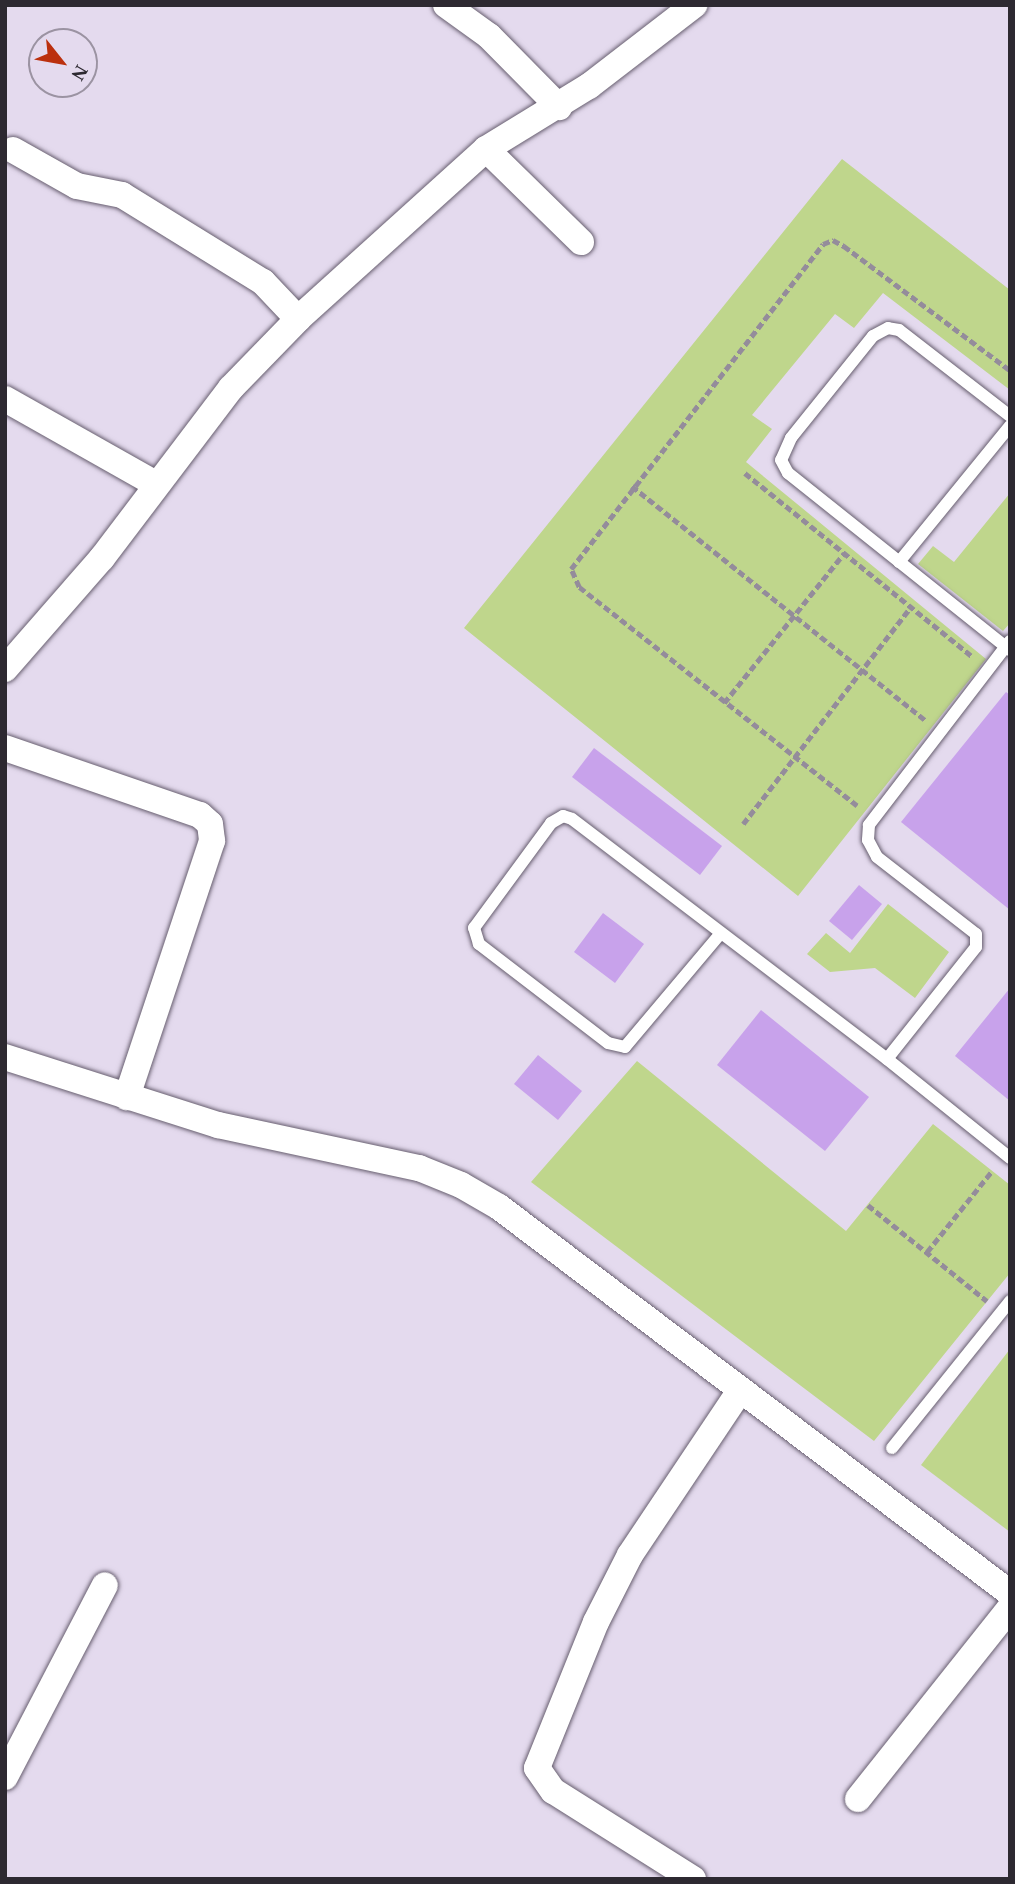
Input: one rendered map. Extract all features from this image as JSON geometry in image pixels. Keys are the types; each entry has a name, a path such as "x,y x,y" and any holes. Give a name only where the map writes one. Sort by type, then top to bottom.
{"street":[{"path":"446,5 489,36 559,107"},
{"path":"11,653 102,558 231,388 298,319 486,149 559,107 694,5"},
{"path":"486,149 582,242"},
{"path":"13,150 77,186 122,195 263,282 298,319"},
{"path":"5,399 156,484"},
{"path":"5,748 200,815 210,824 212,841 127,1097"},
{"path":"5,1057 218,1125 419,1168 461,1185 499,1207 739,1392 1010,1593"},
{"path":"693,1879 553,1791 537,1768 596,1622 630,1555 739,1392"},
{"path":"5,1777 105,1585"},
{"path":"858,1799 1010,1608"}],"lane":[{"path":"887,1059 976,947 976,934 870,849 869,825 1008,646 788,473 781,460 791,438 873,336 888,328 899,330 1010,416"},
{"path":"900,562 1010,426"},
{"path":"721,933 636,1040 625,1047 608,1043 479,944 474,928 551,822 563,816 721,933 887,1059 1010,1158"},
{"path":"892,1448 1010,1301"}],"path":[{"path":"860,804 853,807 573,580 575,559 823,244 833,240 1010,370"},
{"path":"745,473 982,665"},
{"path":"632,486 926,721"},
{"path":"724,703 844,553"},
{"path":"743,824 911,607"},
{"path":"967,669 975,659"},
{"path":"918,731 934,711"},
{"path":"927,1252 992,1171"},
{"path":"868,1205 987,1301"}],"green space":[{"path":"842,159 1010,290 1010,390 883,293 854,328 835,314 752,415 772,429 746,462 986,659 798,896 464,628"},
{"path":"1010,493 1010,623 1003,631 918,564 933,546 954,562"},
{"path":"888,904 949,952 915,998 875,968 830,972 807,954 826,933 850,953"},
{"path":"637,1061 846,1231 933,1124 1010,1185 1010,1273 874,1441 531,1182"},
{"path":"1010,1349 1010,1532 921,1465"}],"building":[{"path":"1006,692 1010,695 1010,910 901,822"},
{"path":"594,748 722,846 700,875 572,777"},
{"path":"859,885 882,904 852,940 829,921"},
{"path":"603,913 644,944 615,983 574,952"},
{"path":"1010,988 1010,1101 955,1056"},
{"path":"761,1010 869,1097 825,1151 717,1065"},
{"path":"538,1055 582,1091 558,1120 514,1084"}]}
